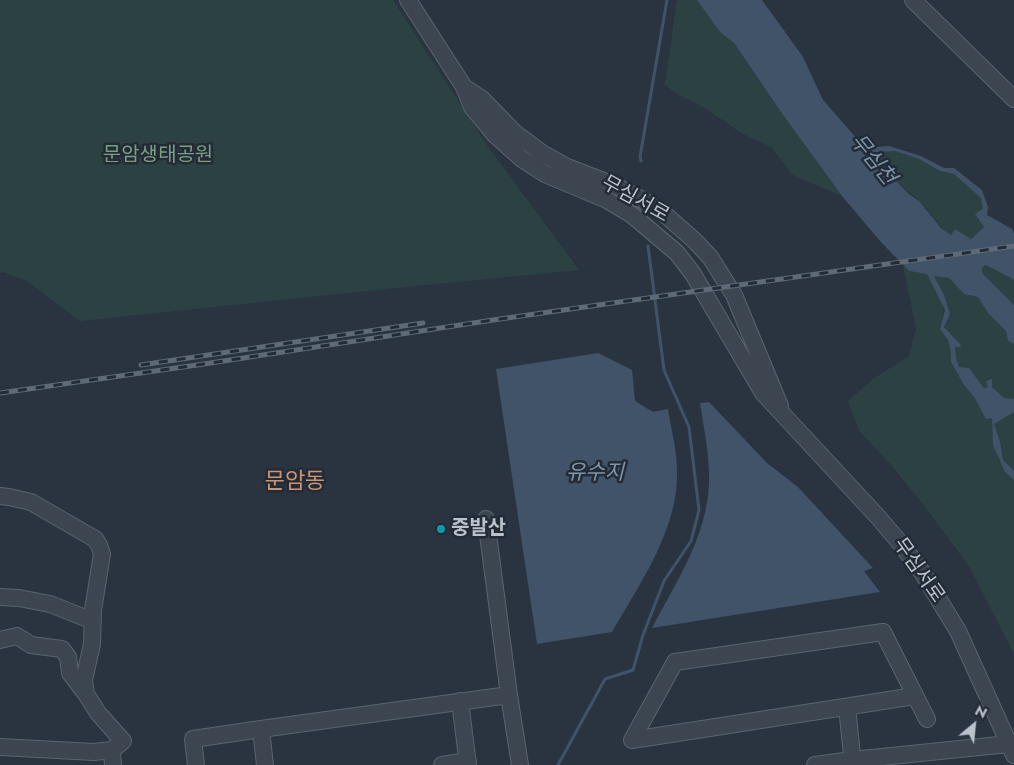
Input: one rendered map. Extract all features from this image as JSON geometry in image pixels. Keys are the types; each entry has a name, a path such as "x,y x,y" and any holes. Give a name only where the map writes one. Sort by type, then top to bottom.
{"street":[{"name":"무심서로","path":"408,0 464,87 472,107 495,135 522,159 546,174 607,200 632,215 677,253 717,312 733,344 763,393 783,412 878,517 922,572 958,631 1012,750"},
{"path":"913,0 1014,99"},
{"name":"무심서로","path":"464,87 482,99 515,133 542,153 567,167 616,186 639,198 662,212 694,240 710,257 734,295 783,412"},
{"path":"0,496 31,502 94,540 99,545 102,554 93,610 92,644 84,680 86,694"},
{"path":"486,519 520,765"},
{"path":"0,596 50,604 93,621"},
{"path":"916,696 632,740 675,662 883,632 916,696 927,719"},
{"path":"0,640 17,636 31,645 62,649 68,657 70,673 98,713 123,742 113,758 94,752 53,758 0,747"},
{"path":"196,765 193,740 261,728 509,695"},
{"path":"442,765 468,763 460,701"},
{"path":"847,706 853,762"},
{"path":"261,728 265,765"},
{"path":"815,765 1012,750"}],"green space":[{"name":"문암생태공원","path":"0,0 393,0 484,141 579,270 80,321 27,281 3,272 0,273"},
{"path":"677,0 697,0 720,32 734,43 842,196 793,175 771,147 741,133 705,108 679,95 665,85"},
{"path":"895,151 919,159 940,171 954,174 981,198 984,227 971,239 955,229 951,236 946,232 923,205 869,153"},
{"path":"903,265 909,271 927,274 941,300 943,313 940,329 948,340 951,362 986,418 993,418 993,434 997,453 1005,469 1014,480 1014,654 970,568 930,513 893,467 859,431 848,401 873,379 909,356 916,329"},
{"path":"985,265 1014,280 1014,305 982,273 982,268"},
{"path":"934,275 949,278 964,294 978,297 988,313 1006,331 1008,341 1014,344 1014,399 1004,398 992,387 992,380 988,387 984,388 969,368 959,368 955,347 961,345 944,327 950,314"},
{"path":"1014,412 1013,471 1003,460 1000,441 994,424"}],"water":[{"name":"무심천","path":"697,0 762,0 803,57 823,100 865,148 889,146 921,156 944,168 954,168 982,190 988,207 987,215 1012,229 1014,234 1014,280 985,265 982,268 982,273 1014,305 1014,344 1008,341 1006,331 988,313 978,297 964,294 949,278 934,276 944,295 950,314 944,327 961,345 960,347 955,347 959,367 969,368 984,388 988,387 986,381 992,379 992,387 1004,398 1014,399 1014,412 994,424 1000,441 1003,460 1014,471 1014,480 1005,472 993,445 992,418 986,419 951,362 948,340 940,329 945,310 927,274 909,271 880,241 842,196 734,43 720,32","holes":["895,151 919,159 940,171 954,174 981,198 983,209 975,214 984,227 971,239 955,229 951,235 941,228 920,202 909,194 869,153"]},
{"name":"유수지","path":"598,353 632,370 635,401 653,412 668,409 677,462 676,492 672,513 656,555 612,632 537,644 496,369"},
{"path":"709,402 767,463 798,487 873,568 864,571 880,592 652,628 689,559 703,522 707,503 709,463 700,403"}],"waterway":[{"path":"641,161 640,157 667,0"},
{"path":"558,765 605,679 633,670 643,635 664,581 691,541 699,510 689,427 664,370 648,246"}],"railway":[{"path":"0,393 493,320 1014,246"},
{"path":"141,365 423,323"}],"place":[{"name":"중발산","path":"441,529"}],"district":[{"name":"문암동","path":"295,483"}]}
